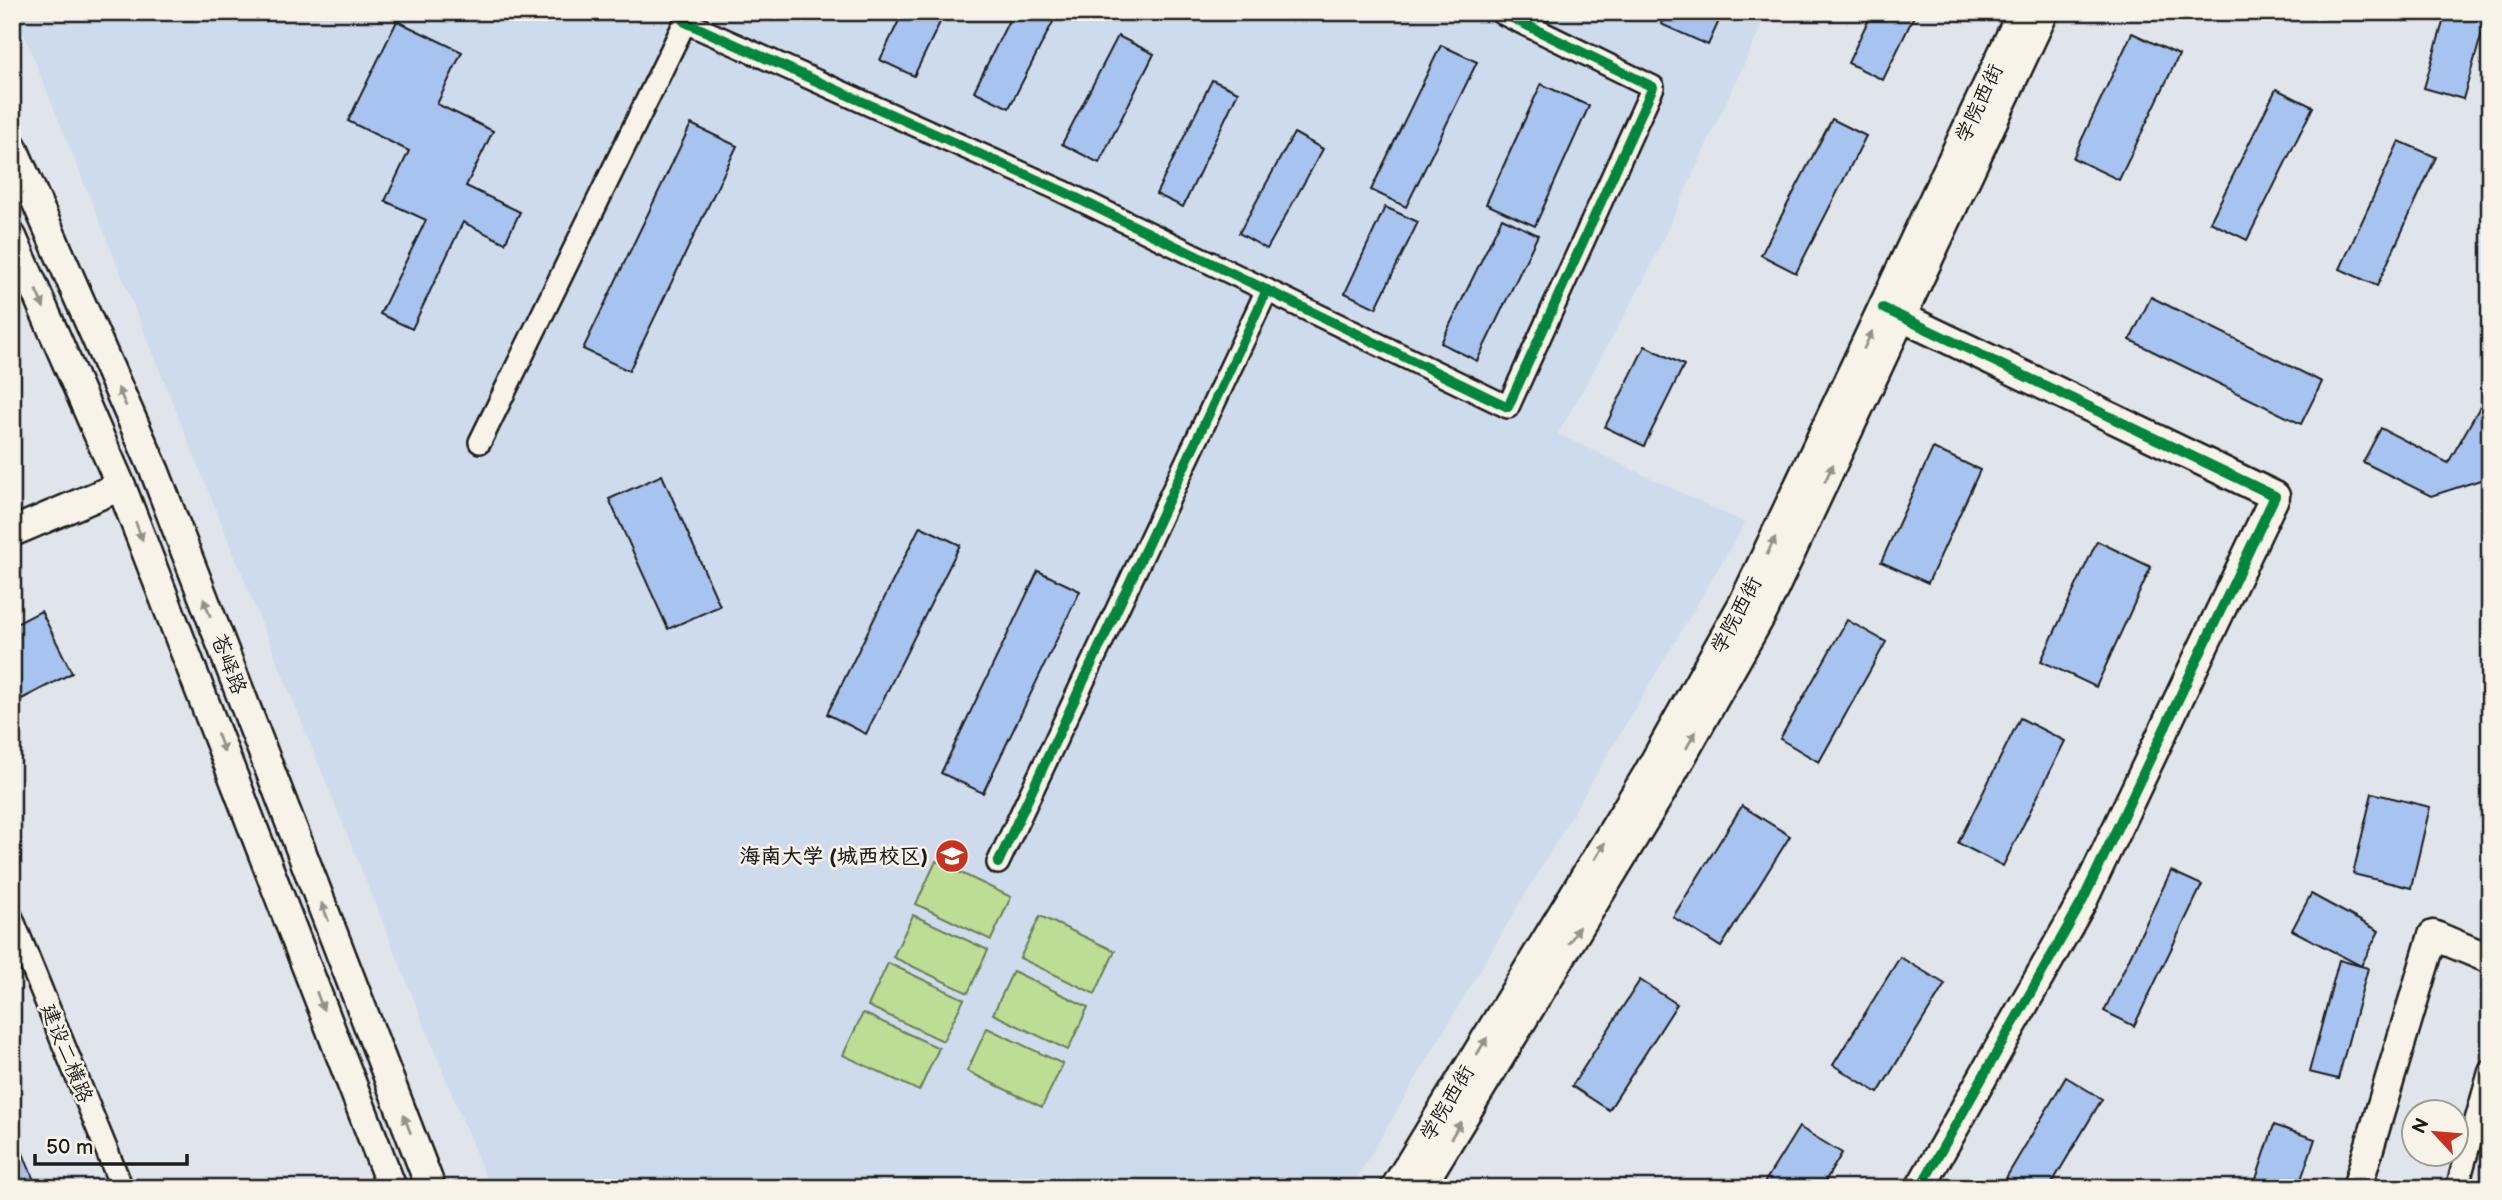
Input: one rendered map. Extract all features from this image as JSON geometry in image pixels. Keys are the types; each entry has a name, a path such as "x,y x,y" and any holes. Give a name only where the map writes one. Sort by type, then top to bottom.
{"main road":[{"name":"学院西街","path":"1420,1188 1665,786 1763,612 2022,12"},
{"name":"学院西街","path":"1395,1188 1647,775 1744,602 2045,12"},
{"name":"苍峄路","path":"12,146 155,472 431,1188"},
{"name":"苍峄路","path":"12,237 121,486 392,1188"},
{"path":"1892,312 2275,496 2083,901 1920,1188"},
{"path":"12,532 121,486"},
{"path":"2357,1188 2433,936 2490,959"}],"street":[{"path":"480,442 687,17 1062,191 1508,407 1653,87 1500,12"},
{"path":"998,863 1267,290"},
{"name":"建设二横路","path":"12,918 122,1188"},
{"path":"2457,1188 2490,1070"}],"shaded area":[{"name":"海南大学 (城西校区)","path":"15,12 1768,12 1644,280 1558,434 1745,523 1351,1188 490,1188"}],"green space":[{"path":"936,861 1011,897 991,940 916,904"},
{"path":"913,915 988,950 968,993 893,957"},
{"path":"1040,916 1115,951 1095,994 1020,958"},
{"path":"888,963 964,999 943,1041 868,1006"},
{"path":"1013,971 1088,1007 1068,1050 993,1014"},
{"path":"863,1013 939,1048 919,1091 843,1055"},
{"path":"987,1028 1063,1064 1042,1107 967,1071"}],"building":[{"path":"903,12 945,12 914,76 880,60"},
{"path":"1013,12 1058,12 1009,108 974,91"},
{"path":"1666,12 1723,12 1708,45 1661,24"},
{"path":"1872,12 1916,12 1883,80 1848,63"},
{"path":"2446,12 2488,12 2463,99 2424,88"},
{"path":"397,21 462,52 437,104 493,131 466,186 520,212 505,243 463,222 412,329 380,314 426,220 385,201 409,151 348,121"},
{"path":"2132,33 2179,55 2119,180 2073,158"},
{"path":"1118,36 1154,54 1099,163 1062,144"},
{"path":"1441,45 1477,62 1406,207 1371,190"},
{"path":"1212,80 1238,92 1183,207 1156,194"},
{"path":"1541,84 1589,106 1535,226 1486,204"},
{"path":"2276,89 2313,107 2247,240 2210,222"},
{"path":"1832,119 1866,136 1796,273 1761,255"},
{"path":"691,124 737,146 629,371 583,349"},
{"path":"1294,133 1323,149 1267,249 1239,233"},
{"path":"2399,141 2436,157 2377,286 2340,269"},
{"path":"1385,207 1418,222 1376,308 1345,293"},
{"path":"1502,218 1538,235 1477,361 1441,343"},
{"path":"2151,297 2322,382 2301,424 2130,340"},
{"path":"1645,346 1684,365 1644,446 1605,427"},
{"path":"2490,389 2490,477 2431,496 2363,462 2381,428 2448,463"},
{"path":"1933,448 1980,470 1928,583 1881,562"},
{"path":"662,475 720,606 668,629 609,499"},
{"path":"920,526 960,545 866,734 827,714"},
{"path":"2097,541 2151,567 2096,687 2041,661"},
{"path":"1038,571 1080,591 983,793 941,773"},
{"path":"41,611 72,673 12,704 12,626"},
{"path":"1847,620 1886,642 1819,762 1780,739"},
{"path":"2020,718 2065,741 2003,866 1958,843"},
{"path":"2372,793 2430,807 2411,888 2353,874"},
{"path":"1742,806 1790,836 1721,947 1673,917"},
{"path":"2171,871 2202,885 2134,1026 2104,1011"},
{"path":"2311,894 2379,931 2361,966 2292,930"},
{"path":"1900,957 1945,984 1878,1093 1833,1065"},
{"path":"2339,960 2368,968 2338,1079 2309,1072"},
{"path":"1640,980 1677,1004 1609,1110 1572,1086"},
{"path":"2066,1077 2102,1099 2049,1188 2000,1188"},
{"path":"2274,1125 2315,1139 2298,1188 2253,1188"},
{"path":"12,1126 37,1188 12,1188"},
{"path":"1799,1127 1842,1153 1821,1188 1761,1188"}],"cycle path":[{"path":"685,22 1062,191 1508,407 1653,87 1500,12"},
{"path":"998,863 1267,290"},
{"path":"1883,308 2275,496 2083,900 1920,1188"}],"place":[{"name":"海南大学 (城西校区)","path":"952,856"}]}
